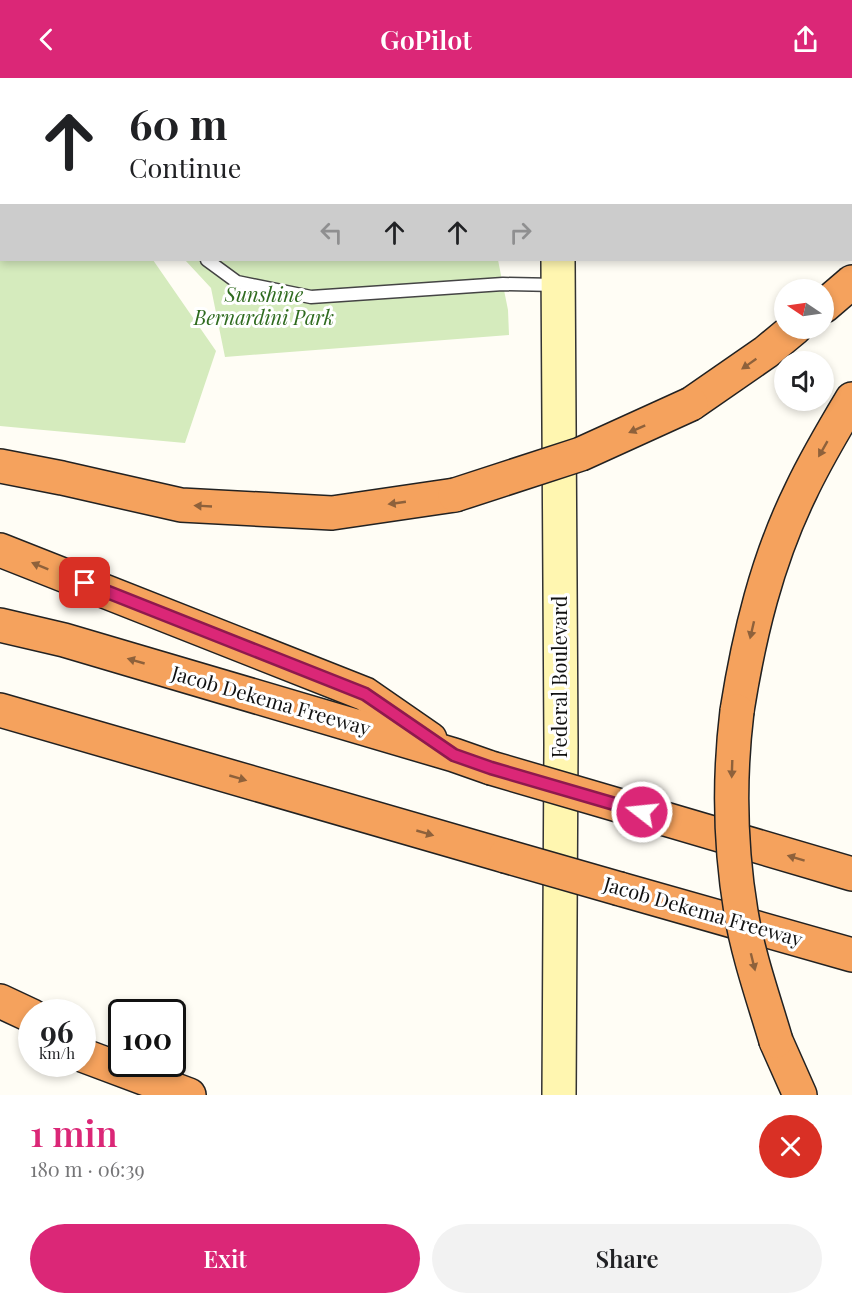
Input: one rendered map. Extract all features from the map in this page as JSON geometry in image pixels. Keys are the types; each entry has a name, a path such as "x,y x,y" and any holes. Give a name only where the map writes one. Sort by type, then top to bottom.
{"highway":[{"path":"834,297 852,282"},
{"path":"0,465 181,505 332,513 455,495 581,454 691,404 782,339"},
{"path":"800,1095 776,1041 755,972 741,914 734,853 733,746 745,663 766,577 782,533 809,475 852,399"},
{"path":"0,550 365,694 454,755"},
{"name":"Jacob Dekema Freeway","path":"0,625 64,640 852,874"},
{"name":"Jacob Dekema Freeway","path":"0,710 852,955"},
{"path":"0,727 202,768"},
{"path":"0,1001 18,1009"},
{"path":"0,1024 18,1031"},
{"path":"96,1060 189,1095"},
{"path":"162,1077 201,1095"}],"main road":[{"name":"Federal Boulevard","path":"559,272 561,733 559,1095"}],"lane":[{"path":"208,261 237,282 311,297 503,284 559,272"}],"green space":[{"path":"0,261 154,261 216,351 185,443 0,426"},
{"name":"Sunshine Bernardini Park","path":"186,261 498,261 508,310 509,335 225,357 211,288"}],"route":[{"path":"85,583 365,694 454,755 642,812"}]}
